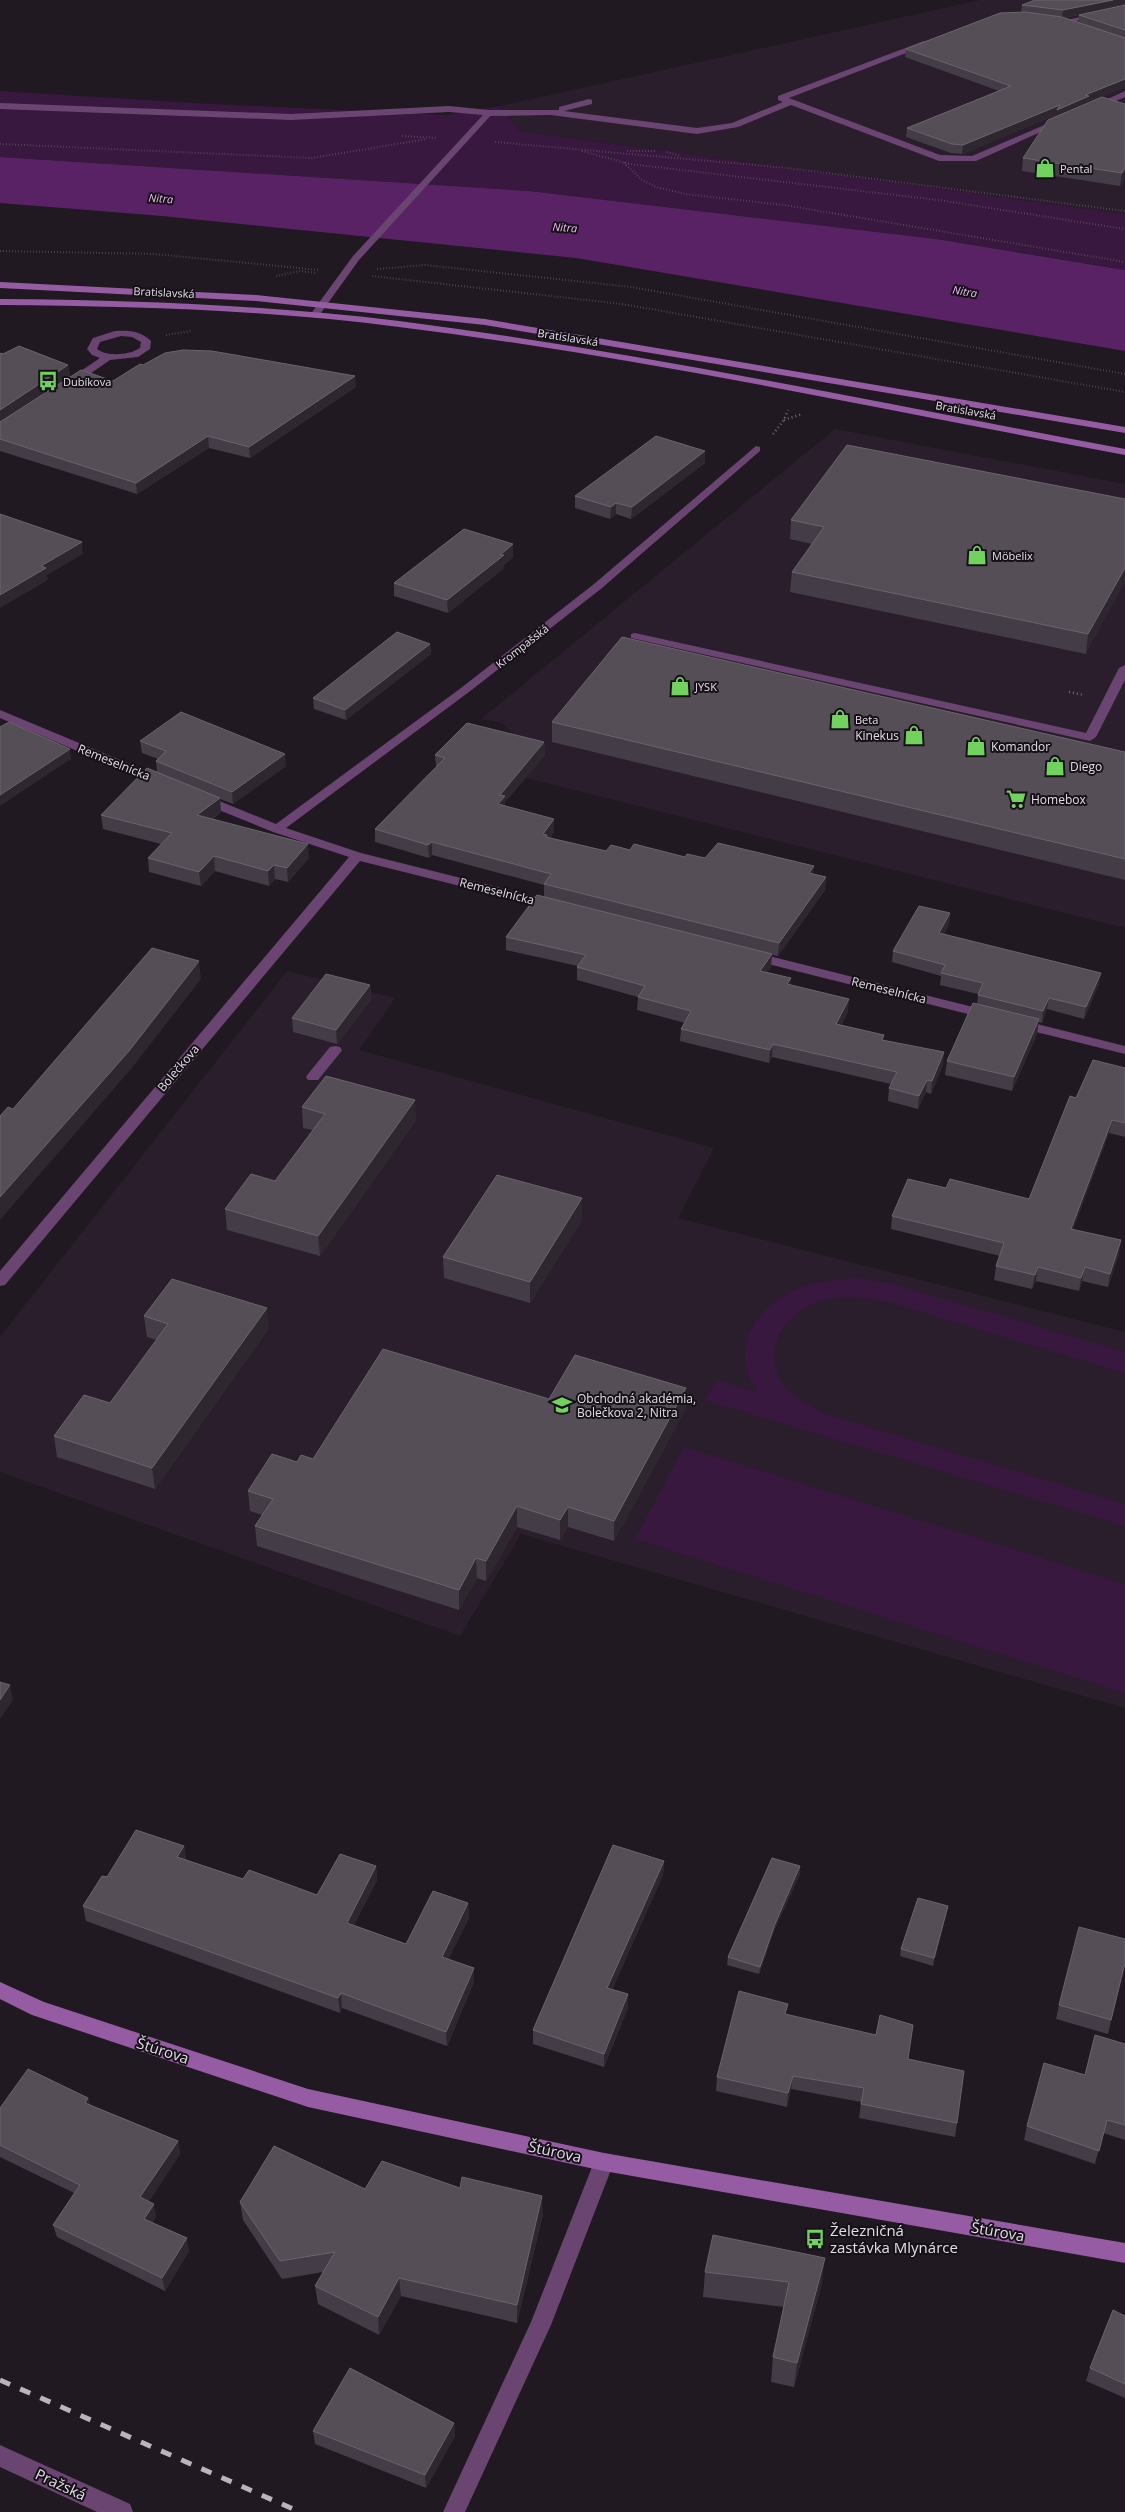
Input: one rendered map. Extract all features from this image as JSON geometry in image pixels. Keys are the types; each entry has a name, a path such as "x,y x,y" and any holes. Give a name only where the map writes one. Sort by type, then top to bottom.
{"main road":[{"name":"Bratislavská","path":"0,285 178,292 322,303 485,322 589,338 937,400 1125,430"},
{"name":"Bratislavská","path":"0,302 174,305 314,315 478,335 588,352 1125,452"},
{"name":"Štúrova","path":"0,1990 39,2009 308,2098 604,2162 1125,2253"}],"street":[{"path":"1062,22 1125,9"},
{"path":"1052,21 1080,28"},
{"path":"934,39 782,98 939,158 973,159 1070,117"},
{"path":"1086,110 1125,94"},
{"path":"1110,100 1125,105"},
{"path":"0,106 291,117 449,109 489,113 551,112 696,131 734,127 792,101"},
{"path":"551,112 589,102"},
{"path":"314,315 343,272 489,113"},
{"path":"64,388 109,357 126,357 141,352 146,349 146,341 137,335 119,334 96,340 92,349 101,356 109,357"},
{"name":"Krompašská","path":"277,829 466,690 590,592 756,449"},
{"path":"635,636 1090,737 1121,684 1125,668"},
{"name":"Remeselnícka","path":"0,714 11,724 169,784"},
{"name":"Remeselnícka","path":"187,792 277,829 357,856 568,909"},
{"name":"Bolečkova","path":"0,1282 357,856"},
{"name":"Remeselnícka","path":"741,953 1125,1050"},
{"path":"313,1077 335,1050"},
{"path":"454,2512 540,2325 604,2162"},
{"name":"Pražská","path":"0,2456 122,2512"}],"path":[{"path":"0,144 312,158 435,138"},
{"path":"465,139 689,158 911,183 1125,211"},
{"path":"579,150 624,162 732,177 938,200 1125,229"},
{"path":"624,162 642,180 656,187 685,194 793,207 1125,262"},
{"path":"0,252 155,254 343,272 622,304 1125,392"},
{"path":"272,278 279,274 300,271 326,274 425,265 631,287 1125,374"},
{"path":"771,436 788,413 788,405"}],"shaded area":[{"path":"980,0 1125,0 1125,214 520,131 500,106"},
{"path":"0,91 210,104 448,115 500,106 520,131 1125,214 1125,270 936,239 529,191 0,157"},
{"path":"835,429 1125,484 1125,928 526,778 539,760 502,723 481,719"},
{"name":"Obchodná akadémia, Bolečkova 2, Nitra","path":"287,971 395,998 359,1050 714,1148 678,1218 1125,1332 1125,1708 521,1534 460,1636 0,1472 0,1337"},
{"path":"857,1278 892,1284 1125,1352 1125,1373 897,1304 850,1297 820,1301 795,1315 785,1326 778,1338 775,1351 775,1365 781,1380 789,1391 822,1413 1125,1504 1125,1526 704,1400 717,1380 757,1392 746,1369 746,1345 750,1331 758,1318 780,1298 808,1285"},
{"path":"684,1447 1125,1584 1125,1693 635,1539"}],"water":[{"name":"Nitra","path":"0,157 529,191 936,239 1125,270 1125,351 576,258 162,216 0,203"}],"building":[{"path":"1035,0 1113,0 1063,10 1022,5"},
{"path":"1125,5 1125,30 1079,15"},
{"path":"1025,12 1062,17 1125,38 1125,79 1085,95 1089,96 1057,110 1060,105 963,145 952,144 907,128 1011,86 906,49 1000,13"},
{"path":"1102,97 1125,104 1125,168 1122,173 1023,158 1048,120"},
{"path":"19,346 68,365 0,410 0,353 3,354"},
{"path":"183,350 212,351 355,376 249,447 208,436 136,483 0,439 0,422 81,370 113,381 140,364 143,365 165,353"},
{"path":"656,436 705,451 632,507 616,503 611,507 575,496"},
{"name":"Möbelix","path":"847,445 1125,499 1125,568 1088,634 792,572 824,527 791,520"},
{"path":"0,514 82,542 41,566 46,568 0,595"},
{"path":"464,529 513,544 500,555 504,555 447,600 394,583"},
{"path":"397,632 430,644 345,710 313,698"},
{"path":"622,637 1125,752 1125,859 552,722"},
{"path":"181,712 285,754 232,792 156,761 166,751 140,741"},
{"path":"9,722 70,749 0,795 0,727"},
{"path":"467,723 544,742 500,795 505,796 498,804 554,819 543,834 547,835 546,837 606,851 611,845 630,850 634,844 685,857 687,854 705,858 718,843 814,866 809,873 826,877 779,943 544,884 551,874 432,842 428,845 375,829 445,758 435,755"},
{"path":"147,768 220,798 197,815 308,844 287,868 274,865 268,871 214,856 199,872 148,858 172,833 101,815"},
{"path":"537,895 772,954 760,971 791,978 787,984 849,999 836,1024 884,1035 882,1040 944,1052 932,1081 927,1080 919,1096 889,1088 897,1072 773,1044 770,1050 681,1029 691,1011 638,997 645,986 577,967 586,955 506,937"},
{"path":"919,906 950,913 939,933 1101,973 1086,1007 1049,998 1043,1011 978,995 983,983 941,973 945,965 893,951"},
{"path":"152,948 199,961 129,1051 0,1197 0,1116 8,1107 13,1109"},
{"path":"326,974 370,985 336,1030 292,1018"},
{"path":"973,1003 1039,1019 1014,1077 947,1061"},
{"path":"1093,1060 1125,1068 1125,1123 1112,1120 1071,1229 1121,1240 1110,1274 1085,1267 1081,1278 1038,1267 1035,1275 996,1266 1004,1243 892,1216 908,1179 946,1188 950,1179 1029,1199 1070,1096 1076,1098"},
{"path":"326,1076 415,1100 318,1236 225,1209 251,1174 275,1181 325,1114 302,1107"},
{"path":"497,1175 582,1198 530,1282 443,1257"},
{"path":"172,1279 267,1308 152,1468 54,1436 84,1395 110,1403 168,1324 144,1316"},
{"path":"383,1349 549,1399 575,1355 686,1388 614,1521 568,1507 560,1520 517,1506 486,1561 476,1558 459,1590 255,1526 273,1499 248,1491 272,1454 297,1462 301,1455 313,1459"},
{"path":"0,1682 10,1685 0,1700"},
{"path":"136,1830 184,1846 177,1857 243,1879 249,1870 317,1895 340,1854 376,1866 347,1923 406,1944 433,1891 468,1903 442,1957 474,1968 446,2032 341,1993 338,1998 83,1906 102,1876 107,1877"},
{"path":"613,1845 664,1861 607,1988 628,1994 604,2054 533,2030"},
{"path":"772,1858 800,1866 775,1924 760,1967 728,1957"},
{"path":"918,1898 948,1906 934,1958 901,1949"},
{"path":"1079,1927 1125,1939 1125,1963 1111,2020 1059,2005"},
{"path":"739,1991 788,2004 785,2014 876,2035 880,2015 913,2025 908,2059 964,2071 957,2123 861,2104 864,2088 793,2076 788,2093 717,2077"},
{"path":"1095,2035 1125,2044 1125,2125 1107,2120 1099,2151 1027,2126 1044,2063 1085,2075"},
{"path":"28,2069 88,2098 85,2103 178,2141 140,2197 154,2204 144,2219 187,2238 162,2278 53,2225 80,2185 0,2145 0,2108"},
{"path":"274,2146 365,2189 382,2161 460,2188 462,2177 542,2196 517,2305 399,2278 378,2317 315,2286 335,2252 280,2261 240,2202"},
{"path":"713,2235 825,2258 797,2363 773,2357 789,2282 705,2272"},
{"path":"1113,2310 1125,2316 1125,2384 1090,2368"},
{"path":"350,2368 454,2423 425,2475 313,2431"}],"railway":[{"path":"0,2380 300,2512"}],"place":[{"name":"Pental","path":"1045,168"},
{"name":"Dubíkova","path":"48,381"},
{"name":"Möbelix","path":"977,555"},
{"name":"JYSK","path":"680,686"},
{"name":"Beta","path":"840,719"},
{"name":"Kinekus","path":"914,735"},
{"name":"Komandor","path":"976,746"},
{"name":"Diego","path":"1055,766"},
{"name":"Homebox","path":"1016,799"},
{"name":"Obchodná akadémia, Bolečkova 2, Nitra","path":"562,1405"},
{"name":"Železničná zastávka Mlynárce","path":"815,2239"}]}
